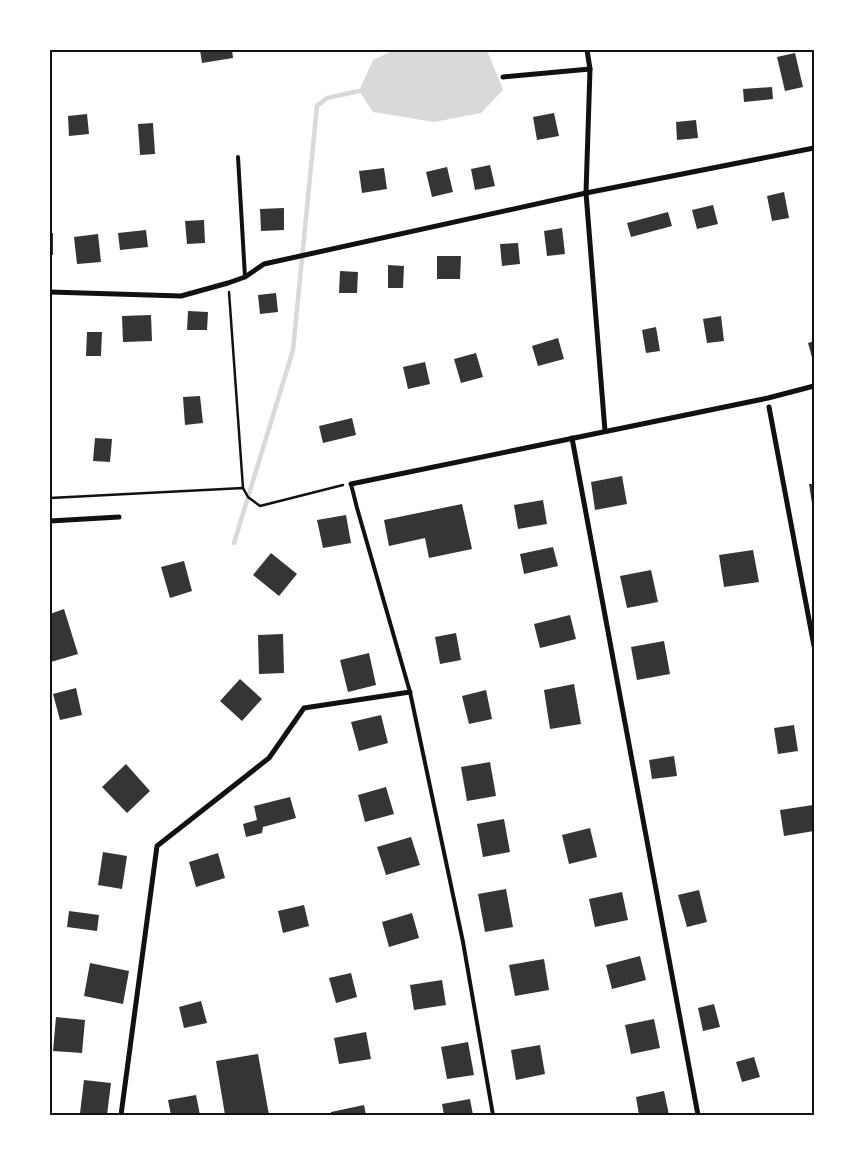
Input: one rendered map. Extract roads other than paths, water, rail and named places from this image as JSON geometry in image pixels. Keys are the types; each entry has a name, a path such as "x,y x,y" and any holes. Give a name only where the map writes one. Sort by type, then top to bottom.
{"street":[{"path":"588,50 590,69 586,193 605,431"},
{"path":"503,78 590,69"},
{"path":"50,292 181,296 245,277 264,264 586,193 814,148"},
{"path":"351,484 768,398 814,386"},
{"path":"770,407 814,646"},
{"path":"572,438 698,1115"},
{"path":"50,521 119,517"},
{"path":"121,1115 157,846 269,758 304,708 410,692"}],"lane":[{"path":"238,156 245,277"},
{"path":"768,398 770,407"},
{"path":"351,484 410,692 463,942 493,1115"}],"waterway":[{"path":"234,543 293,350 317,106 327,98 359,91"}]}
